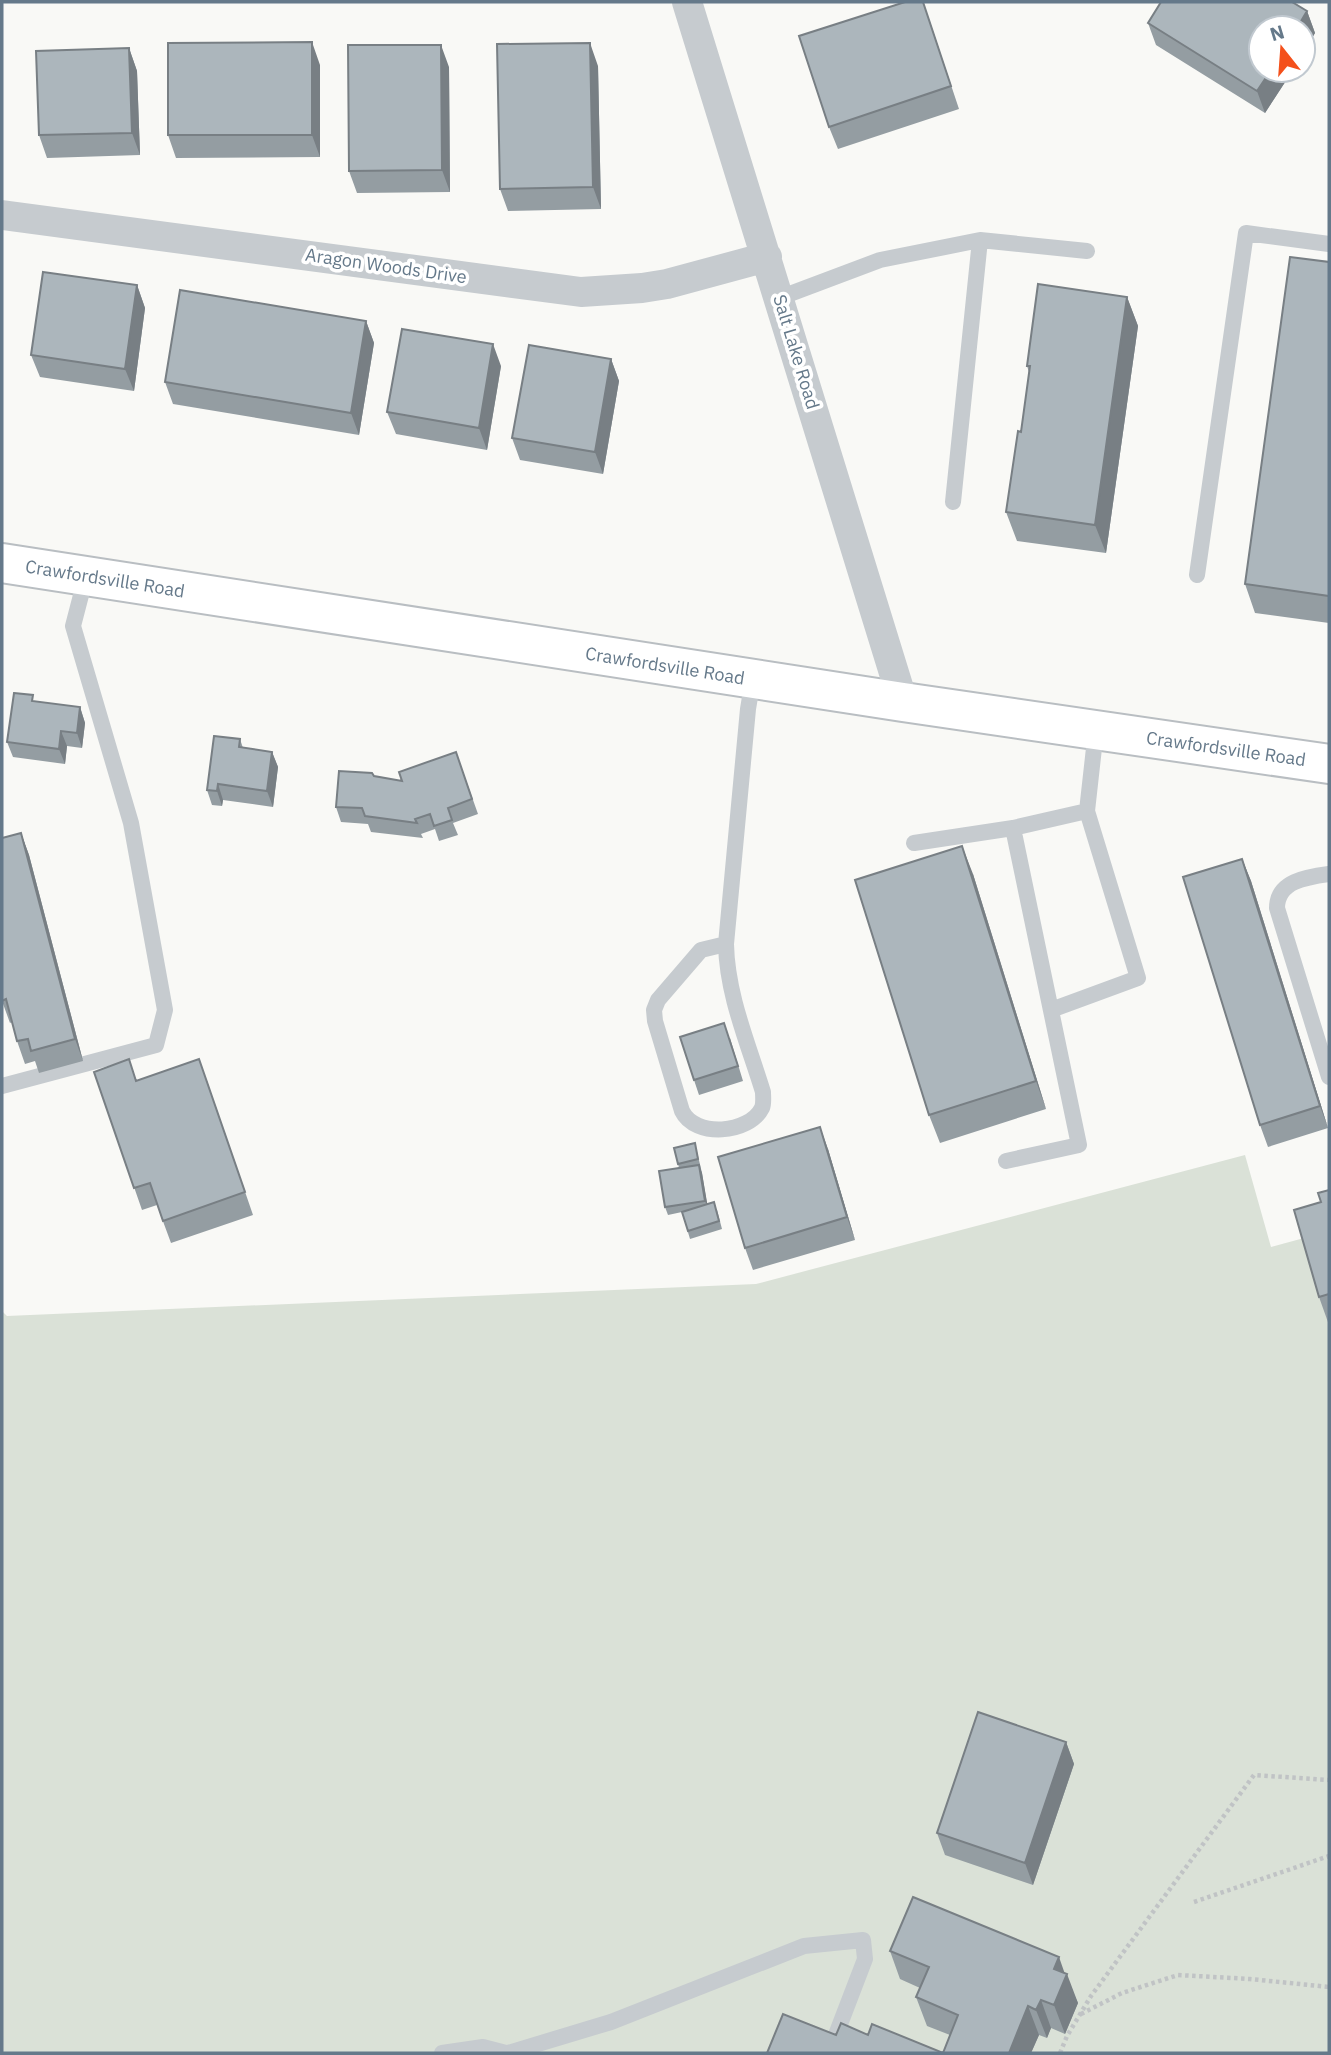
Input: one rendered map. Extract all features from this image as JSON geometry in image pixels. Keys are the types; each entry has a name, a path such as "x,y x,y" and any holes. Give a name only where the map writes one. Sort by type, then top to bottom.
{"main road":[{"name":"Crawfordsville Road","path":"2,563 903,702 1329,764"}],"street":[{"name":"Salt Lake Road","path":"687,2 903,702"},
{"name":"Aragon Woods Drive","path":"2,215 581,292 667,284 767,257"}],"lane":[{"path":"1197,575 1246,233 1329,244"},
{"path":"953,502 979,240"},
{"path":"779,298 880,260 979,240 1087,251"},
{"path":"2,1086 156,1045 166,1010 131,823 73,626 86,576"},
{"path":"726,944 701,950 658,1000 654,1010 655,1021 686,1120 708,1130 744,1123 763,1106 763,1092 730,987 726,944 752,679"},
{"path":"1051,1010 1138,978 1087,811 1096,730"},
{"path":"914,843 1013,828 1087,811"},
{"path":"1006,1161 1079,1144 1013,828"},
{"path":"1329,874 1305,877 1293,882 1282,890 1277,899 1277,908 1329,1077"},
{"path":"442,2053 483,2047 507,2053 611,2022 804,1946 863,1940 865,1959 829,2053"}],"path":[{"path":"1060,2053 1091,1996 1254,1775 1329,1780"},
{"path":"1194,1902 1329,1856"},
{"path":"1080,2015 1122,1993 1178,1975 1329,1987"}],"shaded area":[{"path":"1245,1155 1271,1247 1304,1238 1329,1325 1329,2053 2,2053 2,1311 7,1316 756,1284"}],"building":[{"path":"905,2 923,2 951,86 829,127 799,36"},
{"path":"1161,2 1292,2 1307,11 1305,14 1247,14 1247,84 1262,84 1257,91 1148,23"},
{"path":"312,42 312,135 168,135 168,43"},
{"path":"590,43 593,187 500,189 497,44"},
{"path":"348,45 441,45 442,170 349,171"},
{"path":"129,48 132,133 39,135 36,51"},
{"path":"1290,257 1329,262 1329,596 1245,584"},
{"path":"43,272 137,285 125,369 31,355"},
{"path":"1038,284 1127,297 1095,525 1006,512 1018,431 1021,432"},
{"path":"180,290 366,321 351,413 165,382"},
{"path":"402,329 493,344 479,428 387,412"},
{"path":"529,345 611,359 595,452 512,438"},
{"path":"14,693 33,695 32,701 80,707 77,733 61,731 59,749 7,742"},
{"path":"214,736 240,739 239,747 272,752 267,791 218,784 217,791 207,790"},
{"path":"456,752 472,799 448,808 452,820 434,826 430,814 415,819 417,823 365,816 362,808 336,807 339,771 372,773 374,776 402,781 399,772"},
{"path":"21,833 75,1039 31,1051 28,1039 17,1041 6,999 2,1001 2,838"},
{"path":"962,846 1036,1081 929,1115 855,880"},
{"path":"1242,859 1320,1106 1260,1125 1183,877"},
{"path":"724,1023 738,1066 694,1080 680,1037"},
{"path":"129,1059 136,1081 199,1059 245,1192 163,1221 150,1183 134,1188 94,1072"},
{"path":"820,1127 847,1217 745,1248 718,1157"},
{"path":"695,1143 698,1159 678,1164 674,1148"},
{"path":"699,1165 705,1201 665,1207 659,1171"},
{"path":"1329,1190 1329,1294 1319,1297 1294,1210 1321,1202 1318,1193"},
{"path":"714,1202 719,1221 688,1231 682,1212"},
{"path":"978,1712 1066,1742 1025,1863 937,1833"},
{"path":"913,1897 1059,1957 1054,1969 1067,1974 1054,2005 1041,2000 1036,2010 1028,2006 1009,2053 943,2053 958,2015 916,1997 929,1967 890,1951"},
{"path":"783,2014 836,2035 841,2023 868,2035 872,2024 943,2053 767,2053"}]}
